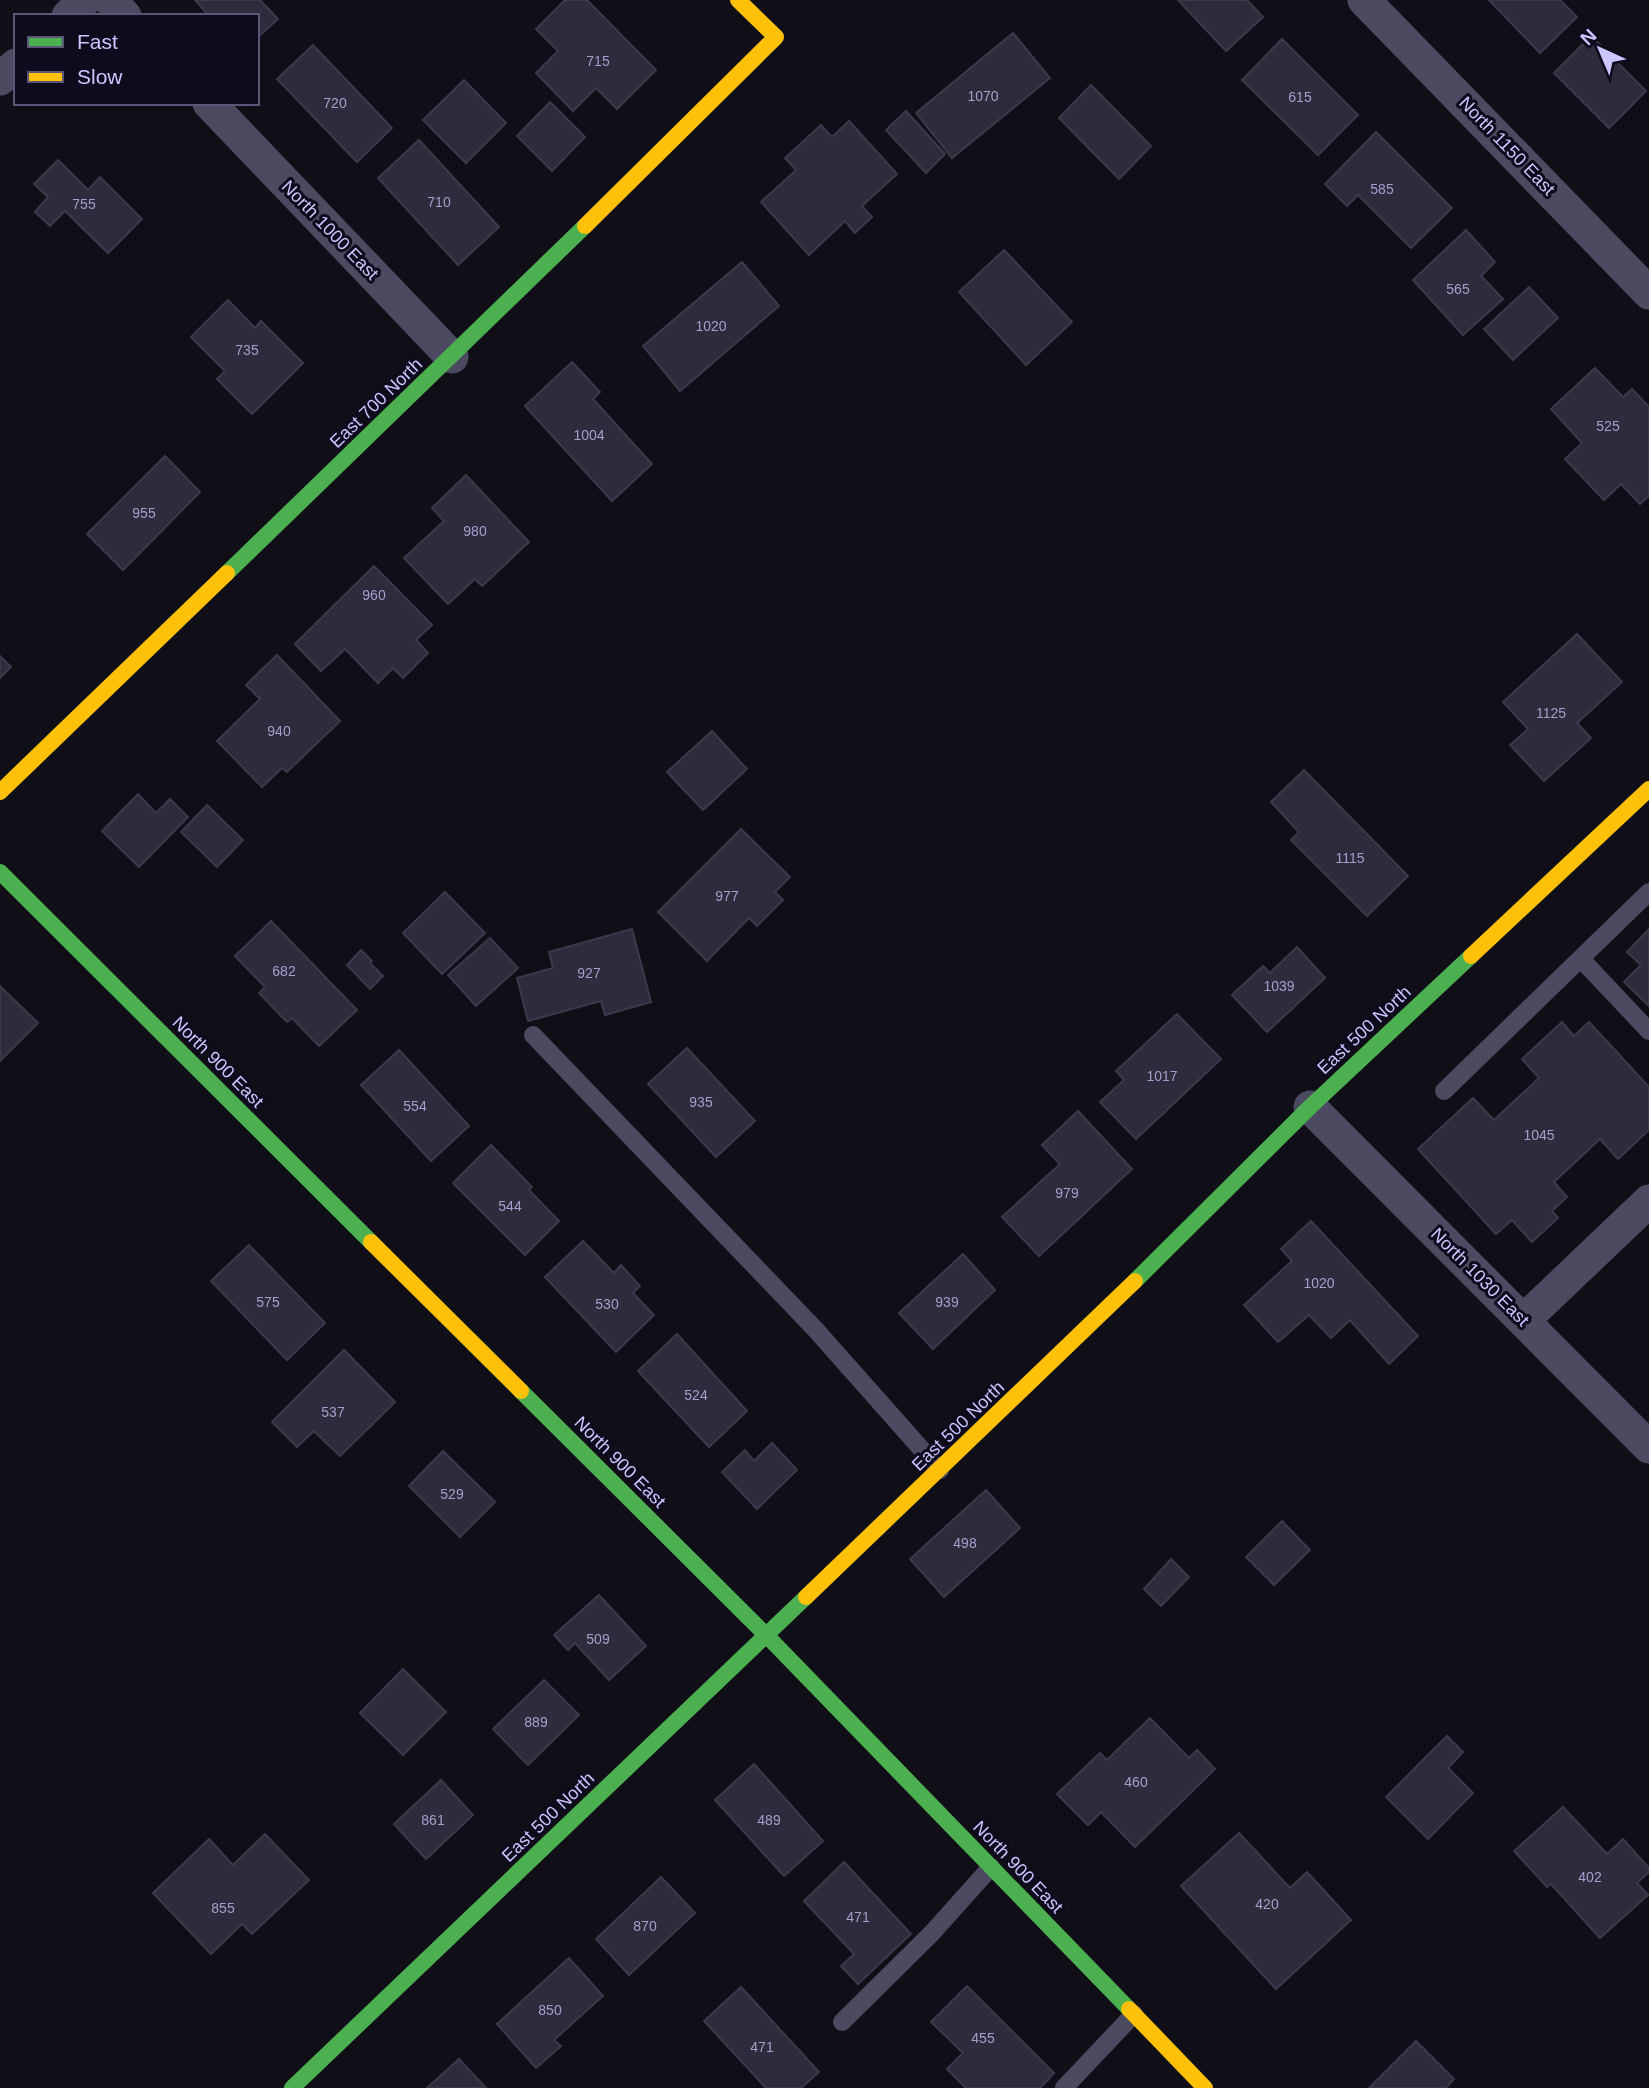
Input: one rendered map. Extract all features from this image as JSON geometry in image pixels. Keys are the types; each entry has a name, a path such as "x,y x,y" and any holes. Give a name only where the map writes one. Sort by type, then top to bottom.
{"street":[{"path":"70,14 85,0"},
{"path":"110,0 123,14"},
{"name":"East 700 North","path":"0,792 452,357 776,37 738,0"},
{"name":"North 1150 East","path":"1364,0 1649,293"},
{"path":"0,79 14,67"},
{"name":"North 1000 East","path":"211,105 452,357"},
{"name":"East 500 North","path":"292,2088 1090,1326 1310,1107 1649,789"},
{"name":"North 900 East","path":"0,872 767,1636 1205,2088"},
{"name":"North 1030 East","path":"1310,1107 1649,1447"},
{"path":"1524,1320 1649,1201"}],"lane":[{"path":"1444,1091 1649,892"},
{"path":"1581,959 1649,1031"},
{"path":"533,1035 815,1329 940,1470"},
{"path":"842,2022 932,1933 991,1867"},
{"path":"1064,2088 1134,2014"}],"building":[{"path":"195,0 260,0 278,19 259,36 259,14 207,14"},
{"path":"565,0 587,0 656,70 617,109 596,88 573,111 536,73 558,51 536,29"},
{"path":"1178,0 1247,0 1263,17 1226,51"},
{"path":"1489,0 1560,0 1577,17 1540,53"},
{"path":"1013,33 1050,78 952,158 916,113"},
{"path":"1591,36 1646,91 1609,128 1554,73"},
{"path":"1282,39 1358,115 1318,155 1242,80"},
{"path":"313,45 392,128 357,162 277,79"},
{"path":"464,80 506,123 466,163 423,120"},
{"path":"1091,85 1151,146 1119,179 1059,118"},
{"path":"550,102 585,137 552,171 517,136"},
{"path":"906,111 945,154 926,173 886,130"},
{"path":"849,121 897,174 862,206 872,217 855,233 845,221 809,255 761,202 796,170 785,158 821,125 832,137"},
{"path":"1376,132 1452,208 1411,248 1358,195 1347,206 1325,184"},
{"path":"419,140 499,227 458,265 378,178"},
{"path":"58,160 88,190 100,177 142,219 108,253 65,211 50,226 35,212 48,197 34,184"},
{"path":"1466,230 1495,262 1481,276 1503,299 1463,335 1413,280"},
{"path":"1004,250 1072,322 1026,365 959,292"},
{"path":"742,262 779,306 680,391 643,346"},
{"path":"1529,287 1558,318 1513,360 1484,329"},
{"path":"228,300 255,328 261,321 303,363 252,414 217,379 225,371 191,337"},
{"path":"572,362 600,392 593,399 652,464 612,501 525,406"},
{"path":"1595,368 1623,397 1632,389 1649,407 1649,496 1640,504 1621,484 1604,500 1565,459 1582,443 1551,409"},
{"path":"165,456 200,492 123,570 87,534"},
{"path":"466,475 529,542 482,586 475,579 448,604 404,558 444,521 432,508"},
{"path":"374,566 432,625 416,640 428,653 403,678 393,668 378,683 345,649 321,671 295,644"},
{"path":"1577,634 1622,682 1577,723 1591,738 1544,781 1510,745 1528,729 1503,702"},
{"path":"277,655 340,721 287,772 282,768 262,787 217,741 260,699 246,685"},
{"path":"0,656 11,667 0,678"},
{"path":"712,731 747,769 703,810 667,772"},
{"path":"1304,770 1408,876 1367,916 1291,840 1299,832 1271,802"},
{"path":"138,794 156,813 170,799 188,817 139,867 102,831"},
{"path":"207,805 243,840 217,867 181,832"},
{"path":"741,829 790,877 775,892 783,900 757,926 749,918 707,961 658,912"},
{"path":"445,892 485,933 442,974 403,933"},
{"path":"271,921 357,1010 319,1046 292,1018 287,1022 259,993 265,987 235,956"},
{"path":"632,929 651,1002 605,1015 601,1001 528,1021 517,978 553,968 549,952"},
{"path":"1649,929 1649,1006 1624,982 1641,965 1627,952"},
{"path":"490,938 518,968 476,1006 448,975"},
{"path":"1297,947 1325,978 1267,1032 1232,995 1263,966 1270,973"},
{"path":"361,950 383,976 370,989 347,965"},
{"path":"0,986 38,1023 0,1061"},
{"path":"1177,1014 1221,1059 1136,1139 1100,1102 1124,1080 1116,1071"},
{"path":"1562,1022 1574,1036 1589,1022 1649,1087 1649,1130 1618,1159 1600,1139 1554,1182 1567,1197 1552,1211 1558,1218 1532,1242 1512,1220 1496,1234 1418,1149 1473,1098 1494,1120 1539,1078 1522,1059"},
{"path":"687,1048 755,1121 716,1157 648,1084"},
{"path":"399,1050 469,1126 431,1161 361,1085"},
{"path":"1078,1111 1132,1169 1039,1256 1002,1217 1060,1164 1042,1145"},
{"path":"491,1145 532,1187 529,1190 559,1221 525,1255 453,1183"},
{"path":"1311,1221 1418,1336 1389,1364 1350,1320 1331,1338 1309,1315 1278,1342 1244,1305 1292,1261 1281,1249"},
{"path":"583,1241 614,1273 621,1265 640,1286 633,1293 654,1315 616,1352 545,1277"},
{"path":"249,1245 325,1323 287,1360 211,1281"},
{"path":"963,1254 995,1290 933,1349 899,1313"},
{"path":"677,1334 747,1411 709,1447 638,1371"},
{"path":"344,1350 395,1402 340,1456 314,1431 297,1447 272,1422"},
{"path":"772,1443 797,1470 757,1509 722,1472 745,1450 754,1461"},
{"path":"443,1451 495,1502 460,1537 409,1486"},
{"path":"986,1490 1020,1528 944,1597 910,1559"},
{"path":"1282,1521 1310,1550 1274,1585 1246,1557"},
{"path":"1171,1559 1189,1577 1161,1606 1144,1589"},
{"path":"599,1595 646,1646 609,1680 575,1643 568,1650 554,1635"},
{"path":"403,1669 446,1712 403,1755 360,1713"},
{"path":"544,1680 579,1715 528,1765 493,1729"},
{"path":"1150,1718 1189,1758 1197,1750 1215,1769 1135,1847 1101,1812 1088,1825 1057,1794 1100,1753 1107,1760"},
{"path":"1447,1736 1463,1752 1448,1768 1473,1793 1428,1839 1386,1797"},
{"path":"754,1764 823,1841 784,1876 715,1800"},
{"path":"441,1780 473,1815 426,1859 394,1824"},
{"path":"1563,1807 1607,1854 1623,1839 1649,1868 1649,1872 1637,1883 1648,1895 1600,1938 1551,1884 1547,1887 1514,1851"},
{"path":"1239,1833 1290,1888 1307,1872 1351,1920 1276,1989 1181,1886"},
{"path":"265,1834 309,1880 252,1934 242,1924 211,1954 153,1893 209,1839 233,1865"},
{"path":"844,1862 911,1934 858,1984 841,1966 854,1954 804,1901"},
{"path":"661,1877 695,1913 629,1975 596,1939"},
{"path":"569,1958 603,1996 554,2040 561,2046 536,2068 497,2024"},
{"path":"967,1986 1054,2073 1040,2088 966,2088 947,2069 963,2053 931,2022"},
{"path":"741,1987 819,2072 801,2088 766,2088 704,2021"},
{"path":"1416,2041 1454,2079 1446,2088 1369,2088"},
{"path":"459,2059 486,2088 427,2088"}],"traffic: fast":[{"path":"227,573 585,226"},
{"path":"0,872 371,1242"},
{"path":"1135,1281 1310,1107 1471,956"},
{"path":"521,1391 767,1636 1129,2009"},
{"path":"292,2088 806,1597"}],"traffic: slow":[{"path":"585,226 776,37 738,0"},
{"path":"0,792 227,573"},
{"path":"1471,956 1649,789"},
{"path":"371,1242 521,1391"},
{"path":"806,1597 1135,1281"},
{"path":"1129,2009 1205,2088"}]}
